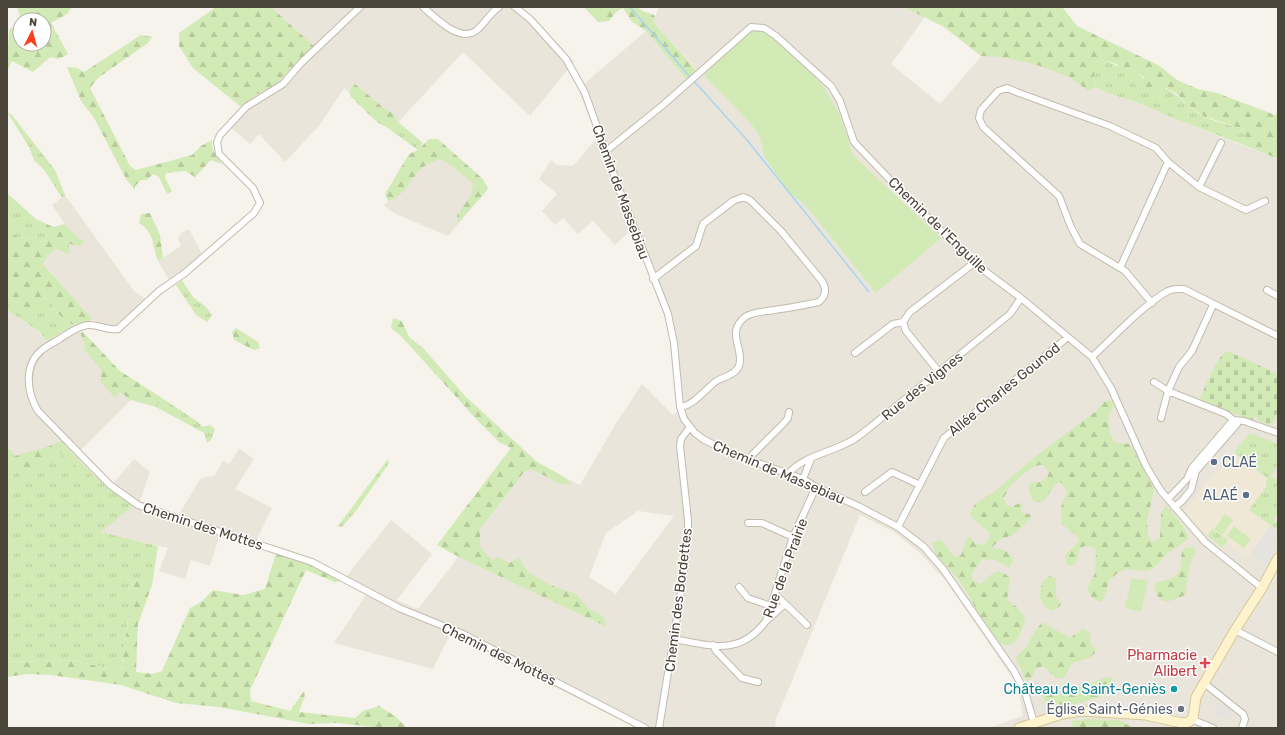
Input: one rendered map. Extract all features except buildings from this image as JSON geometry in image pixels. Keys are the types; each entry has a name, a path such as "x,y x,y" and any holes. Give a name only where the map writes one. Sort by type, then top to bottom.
{"main road":[{"path":"1019,728 1062,714 1081,711 1156,716 1182,723 1193,724 1196,697 1235,630 1262,588 1278,558"}],"street":[{"name":"Chemin des Mottes","path":"360,7 301,63 283,84 246,107 220,135 217,142 219,154 253,188 258,196 260,202 254,213 185,273 158,292 118,329 111,330 95,325 81,326 42,350 31,365 29,392 38,411 110,485 138,505 312,562 399,608 463,634 645,728"},
{"path":"423,7 447,26 464,34 471,33 477,29 499,7"},
{"name":"Chemin de Massebiau","path":"515,7 530,20 566,59 585,93 653,279 664,302 671,327 680,407 684,419 703,439 749,460 803,480 860,507 898,527 924,547 948,575 1020,681 1034,723"},
{"name":"Chemin de l'Enguille","path":"606,151 684,88 740,34 751,27 764,28 776,36 831,86 840,101 854,142 893,183 974,263 1021,298 1092,357 1111,388 1146,466 1168,499 1205,542 1262,588"},
{"path":"1152,303 1125,271 1080,244 1071,227 1059,196 983,127 979,118 981,110 998,91 1006,88 1110,126 1156,148 1168,162 1199,187 1246,210 1265,201"},
{"path":"1199,187 1221,143"},
{"path":"1120,268 1168,162"},
{"path":"653,279 696,246 703,224 733,201 743,197 750,200 781,231 822,281 826,290 819,302 762,311 746,316 738,326 736,333 740,362 738,368 735,372 716,381 688,404 680,407"},
{"path":"855,353 893,324 903,322 910,312 974,263"},
{"path":"1092,357 1152,303 1169,291 1175,289 1184,289 1213,305 1278,336"},
{"path":"1267,290 1278,296"},
{"name":"Rue des Vignes","path":"788,474 797,466 856,439 1010,314 1021,298"},
{"path":"1161,418 1168,391 1179,367 1192,351 1213,305"},
{"path":"903,322 906,331 939,372"},
{"name":"Allée Charles Gounod","path":"898,527 944,438 1068,337"},
{"path":"1154,382 1168,391 1226,414 1235,422"},
{"path":"749,460 752,455 784,423 788,418 789,412"},
{"path":"1174,507 1182,501 1191,490 1190,480 1192,468 1235,422 1244,421 1278,433"},
{"name":"Chemin des Bordettes","path":"659,728 674,639 688,534 688,520 680,446 681,439 690,427"},
{"path":"803,480 811,459"},
{"path":"866,492 892,472 920,485"},
{"path":"1168,499 1190,480"},
{"name":"Rue de la Prairie","path":"674,639 713,645 734,645 744,642 758,632 766,621 793,537 816,487"},
{"path":"748,523 762,523 793,537"},
{"path":"739,587 748,598 771,606"},
{"path":"775,594 807,625"},
{"path":"766,621 786,604"},
{"path":"1235,630 1278,652"},
{"path":"713,645 716,651 742,678 758,682"},
{"path":"1204,683 1243,714 1244,719 1242,728"},
{"path":"1193,724 1213,728"}],"shaded area":[{"path":"522,7 574,62 530,116 463,52 393,128 344,88 319,126 285,162 259,134 250,144 227,124 244,104 255,95 274,86 314,46 272,8"},
{"path":"659,7 837,7 839,9 841,7 932,7 891,64 940,104 984,53 998,30 1110,94 1136,102 1278,159 1278,728 988,728 1023,716 1019,692 1013,679 946,581 921,554 894,532 860,515 775,722 776,728 635,728 451,633 433,669 334,643 366,595 343,581 391,520 432,554 397,600 418,609 532,462 580,485 615,425 642,384 673,415 677,412 666,318 631,230 615,245 593,221 578,234 563,218 555,225 542,211 557,194 539,179 551,160 557,165 573,166 597,138 578,89 646,31 687,80 697,70 653,22","holes":["751,124 846,138 853,155 941,238 805,205 788,192 764,156 759,135","638,511 674,516 616,594 589,577 606,533"]},
{"path":"435,142 488,189 448,236 396,214 384,206"},
{"path":"65,195 134,291 146,299 116,326 108,326 93,320 38,258 67,227 52,205"},
{"path":"189,229 202,254 169,280 158,261 181,246 178,239 181,233"},
{"path":"7,310 39,331 47,341 73,325 108,364 142,389 76,455 65,446 31,474 7,447"},
{"path":"239,449 254,459 235,489 272,508 254,545 220,534 210,566 191,560 185,579 159,571 168,548 101,532 133,506 109,488 134,459 150,472 140,501 179,514 201,478 214,476 223,461 229,464"},
{"path":"1234,452 1267,478 1266,487 1249,510 1271,525 1246,558 1226,542 1222,548 1219,547 1201,529 1198,530 1187,517 1184,510 1200,491 1204,482 1212,477"},
{"path":"1186,473 1199,480 1199,487 1195,496 1184,507 1180,506 1178,497 1172,491"},
{"path":"1269,528 1278,534 1278,545 1267,565 1252,554"},
{"path":"1219,702 1234,711 1231,719 1227,717 1226,720 1216,716 1217,712 1214,710"}],"green space":[{"path":"17,7 72,7 67,14 52,22 52,12 19,12"},
{"path":"216,7 271,7 314,46 274,86 255,95 241,107 193,68 179,46 179,33"},
{"path":"584,7 638,7 655,16 653,22 697,71 687,80 646,31 632,22 623,8 616,12 609,21 598,22"},
{"path":"904,7 1062,7 1077,26 1158,65 1177,80 1198,89 1217,93 1275,115 1278,113 1278,159 1244,145 1245,130 1203,116 1187,104 1176,93 1162,86 1153,92 1140,93 1135,85 1144,78 1138,72 1123,70 1116,64 1100,60 1093,63 1096,87 1088,91 1070,77 1037,65 1001,57 981,56 944,27"},
{"path":"52,25 68,54 59,59 50,57 33,72 12,61 7,71 9,30 12,28 12,52 52,52"},
{"path":"756,30 765,30 821,83 839,113 853,155 941,238 876,293 805,205 788,192 764,156 759,135 751,124 704,75 746,34"},
{"path":"141,35 152,37 148,43 98,78 90,88 130,166 136,170 192,155 201,146 212,140 214,153 222,164 211,160 195,177 185,171 166,173 165,178 172,191 167,194 159,177 153,174 147,180 141,180 135,186 135,190 126,179 94,118 81,101 67,67 77,68 84,72"},
{"path":"1100,60 1138,72 1153,92 1162,86 1173,92 1201,115 1217,122 1245,130 1244,145 1136,102 1110,94 1096,87 1093,63"},
{"path":"354,83 386,110 393,113 398,122 393,128 388,128 377,122 351,97 349,92"},
{"path":"7,112 12,115 55,170 65,195 62,198 45,171 34,160 29,147"},
{"path":"398,122 423,143 418,150 388,128 393,127"},
{"path":"429,139 438,139 483,179 488,189 458,223 457,215 471,195 473,183 442,159 432,162 424,167 418,172 403,192 396,197 388,201 385,194 409,154 418,150"},
{"path":"7,193 36,219 33,225 46,234 44,242 21,238 7,231"},
{"path":"150,213 160,235 163,258 158,261 148,231 139,223 141,214"},
{"path":"36,219 53,227 65,224 77,237 84,241 80,246 69,244 69,254 56,249 47,256 43,264 93,320 73,325 57,313 50,301 41,296 39,307 26,308 7,296 7,231 21,238 44,242 46,234 33,225"},
{"path":"182,280 193,297 206,307 212,315 207,322 196,315 176,285"},
{"path":"7,296 26,308 41,296 50,301 57,313 73,325 47,341 39,331 7,310"},
{"path":"393,318 402,321 409,337 424,349 465,396 536,461 564,477 572,485 559,483 533,470 525,471 480,529 480,547 492,560 498,557 510,563 518,557 528,572 550,585 576,594 588,608 603,616 607,627 459,557 437,545 511,448 499,442 478,421 401,336 391,328"},
{"path":"236,328 258,342 260,348 254,350 234,340 232,332"},
{"path":"83,332 120,371 162,398 156,407 131,400 120,392 115,398 101,382 101,370 84,349 85,343 80,333"},
{"path":"1227,351 1278,374 1278,410 1273,424 1271,423 1270,426 1261,422 1255,416 1252,421 1200,399 1215,366"},
{"path":"162,398 203,427 210,425 215,429 211,440 207,443 204,433 156,407"},
{"path":"1110,400 1113,404 1113,408 1109,416 1109,425 1113,439 1115,442 1129,444 1132,447 1154,489 1147,522 1148,535 1152,542 1160,538 1161,513 1166,506 1180,521 1188,539 1167,554 1153,569 1144,571 1126,569 1118,573 1110,579 1103,600 1099,602 1092,597 1087,589 1095,573 1096,550 1093,547 1084,546 1080,549 1075,565 1070,566 1066,563 1065,555 1078,542 1079,538 1062,524 1061,507 1067,492 1063,484 1059,482 1043,502 1035,502 1032,499 1028,486 1031,482 1040,482 1047,478 1049,472 1043,465 1031,468 1011,485 1003,499 1008,506 1012,507 1019,503 1023,505 1021,513 1030,514 1031,518 1013,535 1001,539 992,547 1008,552 1013,560 1009,568 996,560 982,559 971,575 972,579 979,584 996,572 1005,574 1010,578 1007,600 1017,607 1025,617 1025,620 1015,641 1008,645 1003,645 990,630 963,586 935,552 933,542 940,540 952,554 958,557 961,555 967,538 971,537 975,544 984,545 988,541 990,533 970,515 975,504 995,491 1036,456 1095,412 1104,402"},
{"path":"1250,433 1278,444 1278,465 1271,477 1278,480 1278,514 1273,520 1278,524 1278,530 1249,510 1266,487 1267,478 1234,452"},
{"path":"61,441 94,475 84,473 58,451 7,494 7,486 26,469 15,456 50,446"},
{"path":"7,447 27,469 7,486"},
{"path":"58,451 84,472 94,475 133,506 101,532 158,546 152,585 138,579 129,588 131,598 121,671 70,660 7,662 7,494"},
{"path":"388,459 389,463 356,511 342,527 338,526"},
{"path":"1225,514 1233,520 1222,535 1214,529"},
{"path":"1234,526 1251,539 1244,548 1227,536"},
{"path":"1212,529 1228,540 1222,548 1207,535"},
{"path":"1186,547 1194,548 1196,552 1190,563 1185,595 1174,600 1162,600 1156,593 1154,586 1156,583 1170,579 1177,574 1181,567 1181,554"},
{"path":"276,553 308,564 343,581 334,582 306,570 250,690 251,701 290,711 304,691 305,695 299,712 355,718 363,711 379,706 395,716 407,728 381,728 337,723 309,724 219,707 176,703 121,685 51,675 28,674 7,677 7,662 70,660 121,671 131,598 129,588 138,579 152,585 138,624 136,672 153,674 162,671 190,608 201,602 213,590 243,595 265,589"},
{"path":"1050,576 1056,579 1056,597 1061,604 1052,611 1043,604 1040,594 1042,583"},
{"path":"1132,578 1148,581 1141,612 1125,608"},
{"path":"1042,622 1070,638 1083,628 1090,633 1091,646 1095,648 1095,653 1089,658 1072,663 1064,678 1056,678 1043,666 1035,669 1032,677 1026,682 1020,666 1015,658 1027,647 1032,636"},
{"path":"1107,677 1111,677 1114,680 1114,689 1107,695 1054,710 1047,704 1042,695 1041,688 1045,686 1060,694"},
{"path":"1085,719 1119,720 1133,728 1073,728 1072,721"}],"waterway":[{"path":"630,7 690,77"},
{"path":"693,80 747,140 869,292"}],"place":[{"name":"CLAÉ","path":"1214,462"},
{"name":"ALAÉ","path":"1246,495"},
{"name":"Pharmacie Alibert","path":"1205,663"},
{"name":"Château de Saint-Geniès","path":"1174,689"},
{"name":"Église Saint-Génies","path":"1181,709"}]}
